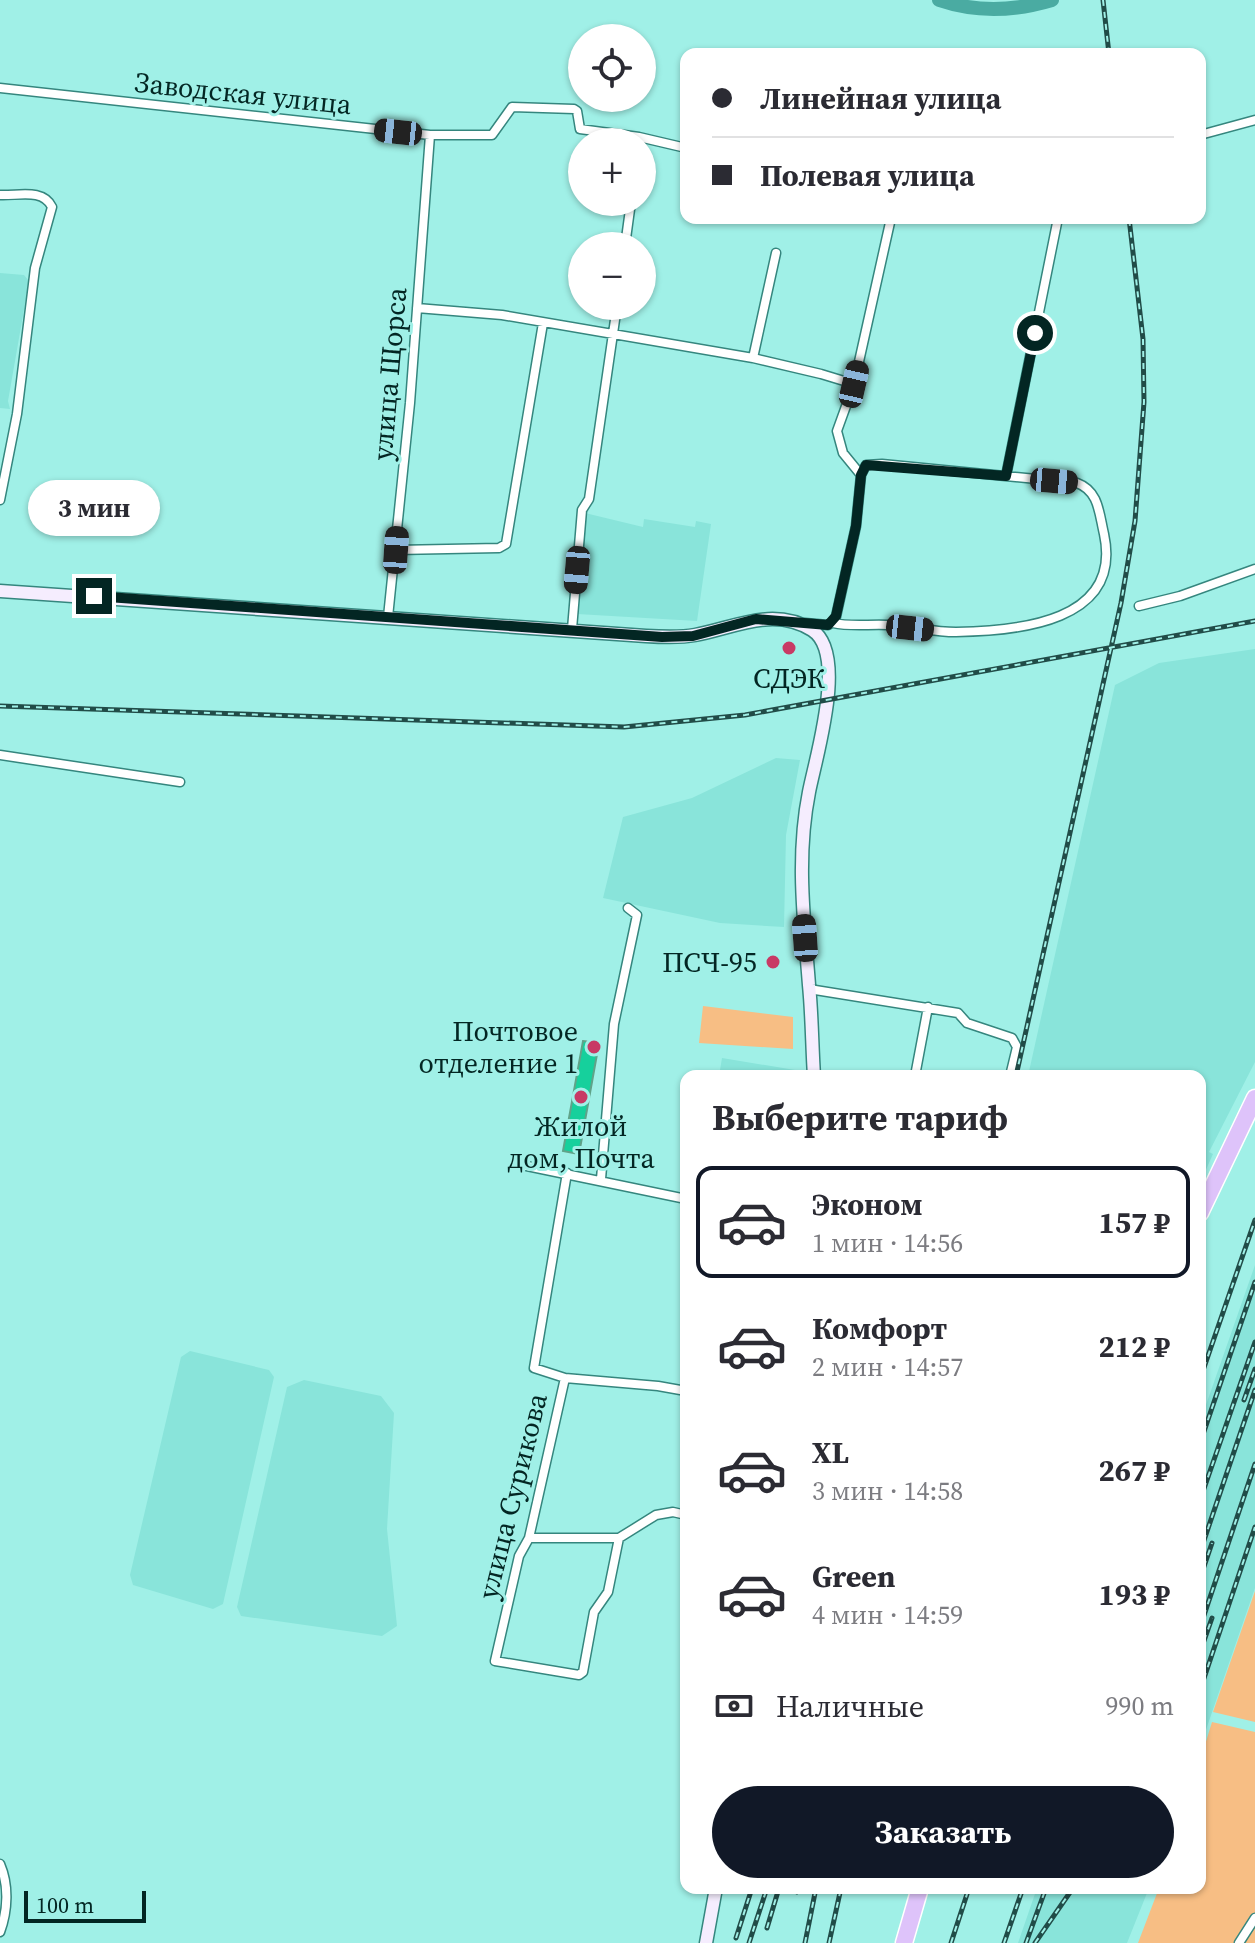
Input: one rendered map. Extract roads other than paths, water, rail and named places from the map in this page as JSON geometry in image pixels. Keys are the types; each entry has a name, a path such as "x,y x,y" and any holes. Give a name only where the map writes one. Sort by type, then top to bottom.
{"highway":[{"path":"1206,1200 1255,1098"},
{"path":"904,1943 918,1894"}],"street":[{"name":"Заводская улица","path":"0,88 430,135 492,135 508,108 512,107 574,109 577,111 578,128"},
{"path":"1206,133 1255,120"},
{"name":"улица Щорса","path":"388,617 430,135"},
{"name":"Заводская улица","path":"656,143 680,147"},
{"path":"0,195 39,195 49,200 52,207 50,225 35,268 17,414 0,500"},
{"path":"861,475 843,453 838,439 839,422 854,384 890,224"},
{"path":"1006,476 1057,224"},
{"path":"753,358 776,253"},
{"path":"417,308 502,315 753,358 854,384"},
{"path":"572,629 582,510 589,499 615,320"},
{"path":"396,550 499,548 506,544 543,323"},
{"path":"0,591 679,637 745,620 954,632 1017,626 1073,612 1095,592 1102,579 1107,547 1091,490 1077,483 866,465 861,475 856,526 833,623"},
{"path":"1139,606 1180,596 1255,569"},
{"path":"794,623 821,638 830,663 822,728 804,822 800,866 814,1070"},
{"path":"0,755 180,782"},
{"path":"601,1179 614,1024 637,915 628,908"},
{"path":"809,989 958,1013 967,1023 1012,1038 1017,1047 1011,1070"},
{"path":"916,1070 928,1007"},
{"path":"522,1165 680,1198"},
{"name":"улица Сурикова","path":"567,1173 534,1368 565,1378 529,1538 519,1556 495,1661 579,1675 583,1672 594,1612 608,1592 619,1538"},
{"path":"565,1378 680,1390"},
{"path":"529,1538 619,1538 656,1515 680,1514"},
{"path":"0,1864 6,1877 6,1917 0,1932"},
{"path":"706,1943 715,1894"},
{"path":"1239,1943 1255,1918"}],"waterway":[{"path":"939,0 967,7 996,9 1052,0"}],"railway":[{"path":"1103,0 1108,48"},
{"path":"1017,1070 1121,603 1135,521 1144,402 1143,339 1130,224"},
{"path":"0,706 624,727 745,715 1255,621"},
{"path":"1206,1362 1255,1220"},
{"path":"1206,1425 1255,1282"},
{"path":"1206,1483 1255,1342"},
{"path":"1244,1400 1255,1369"},
{"path":"1206,1534 1255,1390"},
{"path":"1206,1609 1255,1464"},
{"path":"1206,1672 1255,1527"},
{"path":"1206,1560 1212,1543"},
{"path":"1206,1635 1212,1618"},
{"path":"736,1938 750,1894"},
{"path":"749,1943 765,1894"},
{"path":"767,1928 777,1894"},
{"path":"805,1943 815,1894"},
{"path":"829,1943 840,1894"},
{"path":"951,1943 967,1894"},
{"path":"1004,1943 1021,1894"},
{"path":"1026,1943 1044,1894"},
{"path":"1035,1943 1069,1894"}],"place":[{"name":"СДЭК","path":"789,648"},
{"name":"ПСЧ-95","path":"773,962"},
{"name":"Почтовое отделение 1","path":"594,1047"},
{"name":"Жилой дом, Почта","path":"581,1097"}]}
